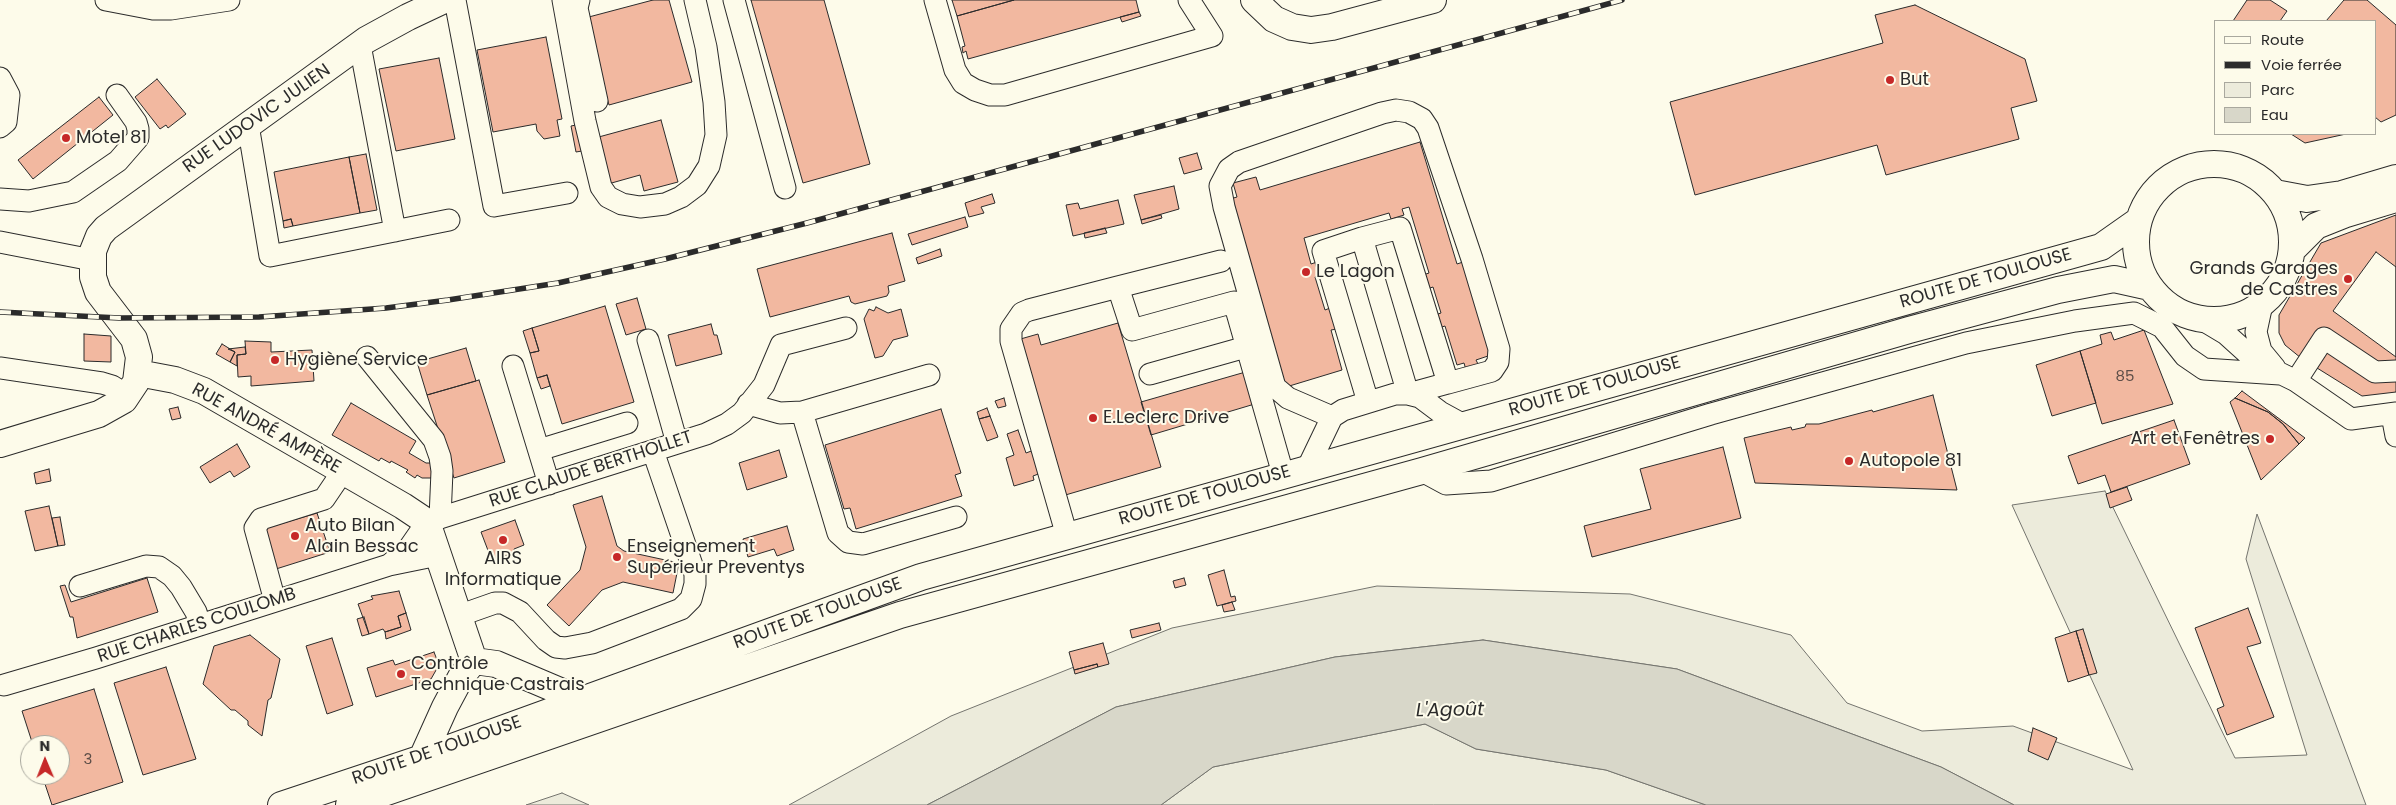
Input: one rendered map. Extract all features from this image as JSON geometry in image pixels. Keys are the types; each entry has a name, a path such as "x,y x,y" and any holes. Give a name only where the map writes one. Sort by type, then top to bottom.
{"main road":[{"name":"RUE LUDOVIC JULIEN","path":"92,260 93,251 100,236 114,221 360,45 408,17 444,0"},
{"path":"1254,0 1274,19 1292,27 1312,30 1332,27 1433,0"},
{"path":"2206,164 2232,166 2256,176 2276,193 2286,210 2292,230 2292,250 2287,270 2277,289 2262,304 2233,318 2201,319 2181,313 2164,302 2150,287 2139,267 2135,244 2138,221 2148,200 2163,182 2183,170 2206,164"},
{"path":"2276,193 2307,200 2342,194 2396,178"},
{"path":"2292,250 2316,226 2346,214 2396,199"},
{"name":"ROUTE DE TOULOUSE","path":"281,805 422,758 921,577 1308,467 2101,247 2138,221"},
{"path":"0,444 98,414 118,404 133,385 139,356 134,339 98,292 93,278 92,260"},
{"name":"ROUTE DE TOULOUSE","path":"349,805 900,615 1422,471 1909,330 2058,290 2114,279 2150,287"},
{"name":"RUE ANDRÉ AMPÈRE","path":"133,385 175,380 204,391 343,471 434,520"},
{"path":"434,520 438,555 474,661"},
{"path":"474,661 496,664 581,700"},
{"path":"422,758 449,699 461,677 474,661"}],"street":[{"path":"106,0 153,9 171,9 229,0"},
{"path":"455,0 494,206 567,193"},
{"path":"563,0 585,121 601,188 608,197 622,204 640,207 665,204 681,198 697,185 709,166 716,135 714,102 706,47 695,0"},
{"path":"579,0 577,8 597,101"},
{"path":"734,0 785,188"},
{"path":"935,0 955,70 963,83 974,90 990,95 1004,95 1212,36 1189,0"},
{"path":"360,45 395,231"},
{"path":"0,78 10,95 6,122 0,127"},
{"path":"0,198 29,200 73,192 118,161 138,138 138,129 136,122 117,95"},
{"path":"1308,467 1332,417 1343,410 1395,394 1408,394 1492,371 1498,362 1499,349 1472,259 1428,128 1422,118 1409,112 1396,110 1382,113 1239,162 1229,169 1220,186 1224,207 1275,387 1288,398 1332,417"},
{"path":"248,125 270,256 449,220"},
{"path":"1368,402 1323,251 1400,228 1448,383"},
{"path":"1362,238 1408,394"},
{"path":"0,242 92,260"},
{"path":"1067,536 1011,341 1011,329 1022,313 1029,310 1221,260"},
{"path":"1118,287 1132,330 1234,302 1283,474"},
{"path":"2262,304 2256,332 2261,351 2288,377"},
{"path":"1422,471 1446,484 1491,481 1711,414 1966,343 2075,321 2134,313 2162,327 2185,356 2204,369 2288,377"},
{"path":"2201,319 2226,334 2257,362 2288,377 2351,419 2394,414 2396,436"},
{"name":"RUE CLAUDE BERTHOLLET","path":"434,520 653,451 726,424 742,413 764,385 781,345 846,328"},
{"path":"2288,377 2324,338 2375,372 2396,371"},
{"path":"648,340 677,443"},
{"path":"1150,374 1246,347"},
{"path":"367,356 434,440 440,457 442,471 434,520"},
{"path":"513,366 549,484"},
{"path":"0,368 112,386 133,385"},
{"path":"748,404 780,413 802,412 929,375"},
{"path":"1408,394 1429,402 1440,412 1462,424"},
{"path":"802,412 838,533 848,542 864,544 956,517"},
{"path":"539,450 627,423"},
{"path":"605,430 615,462"},
{"path":"458,616 495,603 503,603 520,612 546,640 556,647 565,648 592,643 681,609 691,599 695,584 692,561 675,520 653,451"},
{"path":"275,601 255,528 261,519 324,499 343,471"},
{"name":"RUE CHARLES COULOMB","path":"389,565 409,548 434,520"},
{"name":"RUE CHARLES COULOMB","path":"4,685 389,565 438,555"},
{"path":"80,586 146,566 159,567 172,576 181,587 196,612 200,625"}],"green space":[{"path":"2105,491 2235,758 2307,755 2246,559 2257,514 2366,805 2014,805 1941,767 1677,669 1483,640 1335,657 1116,707 927,805 789,805 951,716 1172,628 1377,586 1630,594 1791,635 1847,703 1922,731 2013,726 2133,770 2012,505"},
{"path":"1425,724 1476,749 1606,770 1706,805 1161,805 1213,767"},
{"path":"562,793 589,805 526,805"}],"water":[{"name":"L'Agoût","path":"1483,640 1677,669 1941,767 2014,805 1706,805 1606,770 1476,749 1425,724 1213,767 1161,805 927,805 1116,707 1335,657"}],"building":[{"path":"653,0 669,0 692,82 609,105 585,18"},
{"path":"751,0 824,0 870,164 803,183"},
{"path":"952,0 1014,0 957,16"},
{"path":"1014,0 1136,0 1139,12 968,59 966,51 963,53 962,47 965,46 957,16"},
{"path":"2247,0 2270,0 2287,11 2281,20 2234,20"},
{"path":"2344,0 2367,0 2396,25 2396,115 2381,122 2376,118 2376,20 2327,20"},
{"name":"But","path":"1915,5 2025,59 2037,101 2011,108 2019,139 1886,175 1877,145 1695,195 1670,102 1883,43 1875,15"},
{"path":"1139,12 1141,16 1122,22 1120,17"},
{"path":"546,37 562,119 557,120 560,136 544,139 537,131 536,124 493,132 477,50"},
{"path":"439,58 455,139 396,151 379,69"},
{"name":"Motel 81","path":"157,79 186,114 168,128 166,125 160,129 135,97"},
{"name":"Motel 81","path":"99,97 113,115 33,179 18,160"},
{"path":"661,120 678,182 644,191 640,175 608,184 595,138"},
{"path":"576,125 582,151 576,152 571,126"},
{"path":"2293,135 2341,135 2305,143"},
{"path":"1420,142 1457,264 1466,261 1494,354 1476,360 1479,366 1466,370 1464,363 1457,365 1445,326 1439,328 1435,315 1441,313 1433,287 1427,289 1423,275 1429,273 1409,207 1402,209 1404,215 1391,219 1389,213 1304,238 1311,264 1317,262 1321,276 1315,277 1325,310 1330,308 1337,329 1331,330 1342,370 1286,387 1230,199 1237,197 1233,183 1256,177 1260,190"},
{"path":"1197,153 1202,169 1184,174 1179,158"},
{"path":"366,154 377,210 360,213 349,157"},
{"path":"349,157 360,213 293,226 291,219 283,221 274,172"},
{"path":"1174,186 1179,209 1141,220 1134,195"},
{"path":"992,194 995,203 981,207 984,213 969,217 965,203"},
{"path":"1118,200 1124,224 1073,236 1066,205 1078,203 1080,209"},
{"path":"1161,215 1162,218 1142,224 1141,220"},
{"name":"Grands Garages de Castres","path":"2396,215 2396,392 2362,396 2301,358 2285,345 2279,333 2279,315 2321,243"},
{"path":"965,217 968,227 912,245 908,234"},
{"path":"291,219 293,226 284,228 283,221"},
{"path":"1105,228 1107,233 1085,238 1084,233"},
{"path":"892,233 905,281 888,286 889,292 887,296 855,304 851,302 849,296 770,317 757,269"},
{"path":"940,249 942,256 918,264 916,258"},
{"path":"2376,252 2396,267 2396,357 2333,311"},
{"path":"637,298 646,329 626,335 616,304"},
{"path":"605,306 634,402 562,424 547,375 537,378 530,353 539,351 532,328"},
{"path":"876,307 888,313 901,309 908,336 893,340 883,356 875,358 864,319 869,309 874,311"},
{"name":"E.Leclerc Drive","path":"1118,323 1161,467 1062,496 1017,340 1038,334 1041,345"},
{"path":"711,324 714,335 717,335 722,354 676,366 668,335"},
{"path":"532,328 539,351 530,353 523,331"},
{"path":"2144,330 2173,404 2102,424 2080,351 2102,344 2100,335 2111,332 2114,340"},
{"path":"84,334 111,336 111,362 84,361"},
{"name":"Hygiène Service","path":"245,341 271,342 271,352 312,350 314,381 251,386 251,376 238,377 237,355 246,354"},
{"path":"222,344 235,352 230,362 216,354"},
{"path":"245,347 246,354 237,355 237,366 230,362 235,352 228,349"},
{"path":"466,348 476,381 427,395 417,362"},
{"path":"2080,351 2096,403 2052,416 2036,365"},
{"path":"1249,371 1258,403 1151,435 1141,402"},
{"path":"547,375 550,386 541,389 537,378"},
{"path":"479,380 505,462 454,478 427,395"},
{"path":"2242,391 2305,438 2299,444 2283,424 2268,412 2235,398"},
{"name":"Autopole 81","path":"1933,395 1957,490 1755,483 1744,438 1791,427 1792,430 1805,427 1806,424 1819,424 1872,410 1873,412"},
{"path":"1004,398 1006,406 998,408 995,401"},
{"name":"Art et Fenêtres","path":"2235,398 2268,412 2283,424 2299,444 2261,480 2230,402"},
{"path":"351,403 416,441 409,453 426,463 434,463 433,478 422,478 417,475 415,478 406,472 408,470 391,461 390,463 381,458 379,461 332,435"},
{"path":"178,407 181,418 172,420 169,409"},
{"path":"987,408 990,416 979,419 977,412"},
{"path":"941,409 961,473 955,475 962,496 856,529 850,508 844,509 825,445"},
{"path":"990,416 998,437 987,441 979,419"},
{"path":"2174,420 2190,464 2111,492 2105,475 2078,484 2068,456"},
{"path":"1018,430 1026,453 1034,450 1041,473 1033,476 1034,480 1014,486 1006,458 1014,455 1007,434"},
{"path":"237,444 250,467 234,477 230,471 210,483 200,467"},
{"path":"1723,447 1741,518 1592,557 1584,526 1651,509 1640,469"},
{"path":"779,450 787,477 747,490 739,463"},
{"path":"49,469 51,481 36,484 34,473"},
{"path":"2127,487 2132,500 2110,508 2106,494"},
{"name":"Enseignement Supérieur Preventys","path":"602,496 617,546 624,551 679,563 673,593 623,582 602,590 569,626 547,605 580,570 586,547 573,505"},
{"path":"49,506 58,546 35,551 25,511"},
{"name":"Auto Bilan Alain Bessac","path":"317,513 330,552 276,569 263,529"},
{"path":"60,517 65,545 58,546 52,518"},
{"name":"AIRS Informatique","path":"515,520 524,545 514,549 515,552 492,561 481,532"},
{"path":"787,526 794,550 777,556 774,549 748,557 743,539"},
{"path":"1224,570 1231,597 1235,596 1236,601 1217,606 1208,575"},
{"path":"147,578 158,612 77,638 73,617 70,617 60,586 65,585 71,602"},
{"path":"1184,578 1186,585 1175,588 1173,581"},
{"path":"399,591 406,613 398,616 401,627 385,632 383,629 369,634 358,604 373,599 371,596"},
{"path":"1232,602 1235,610 1224,612 1222,605"},
{"path":"2248,608 2261,643 2247,647 2274,717 2227,735 2217,709 2224,706 2195,628"},
{"path":"406,613 411,630 386,639 385,632 401,627 398,616"},
{"path":"364,617 369,634 362,636 357,619"},
{"path":"1159,623 1161,630 1132,638 1130,630"},
{"path":"2083,629 2097,673 2089,675 2076,631"},
{"path":"2076,631 2089,675 2068,682 2055,638"},
{"path":"250,635 280,659 271,698 268,700 262,736 248,725 248,721 235,710 231,710 203,684 214,646"},
{"path":"332,638 353,705 327,714 306,646"},
{"path":"1103,643 1109,664 1098,667 1097,664 1074,670 1069,652"},
{"name":"Contrôle Technique Castrais","path":"434,652 439,665 431,679 376,697 367,668 393,660 395,665"},
{"path":"1097,664 1098,667 1075,674 1074,670"},
{"path":"166,667 196,759 143,775 114,683"},
{"path":"94,689 123,782 52,805 45,785 70,785 70,735 30,735 22,711"},
{"path":"2033,728 2057,738 2048,760 2028,751"}],"railway":[{"path":"0,312 119,318 259,317 386,308 558,283 665,259 807,223 1622,0"}],"place":[{"name":"But","path":"1890,80"},
{"name":"Motel 81","path":"66,138"},
{"name":"Le Lagon","path":"1306,272"},
{"name":"Grands Garages de Castres","path":"2348,279"},
{"name":"Hygiène Service","path":"275,360"},
{"name":"E.Leclerc Drive","path":"1093,418"},
{"name":"Art et Fenêtres","path":"2270,439"},
{"name":"Autopole 81","path":"1849,461"},
{"name":"Auto Bilan Alain Bessac","path":"295,536"},
{"name":"AIRS Informatique","path":"503,540"},
{"name":"Enseignement Supérieur Preventys","path":"617,557"},
{"name":"Contrôle Technique Castrais","path":"401,674"}]}
